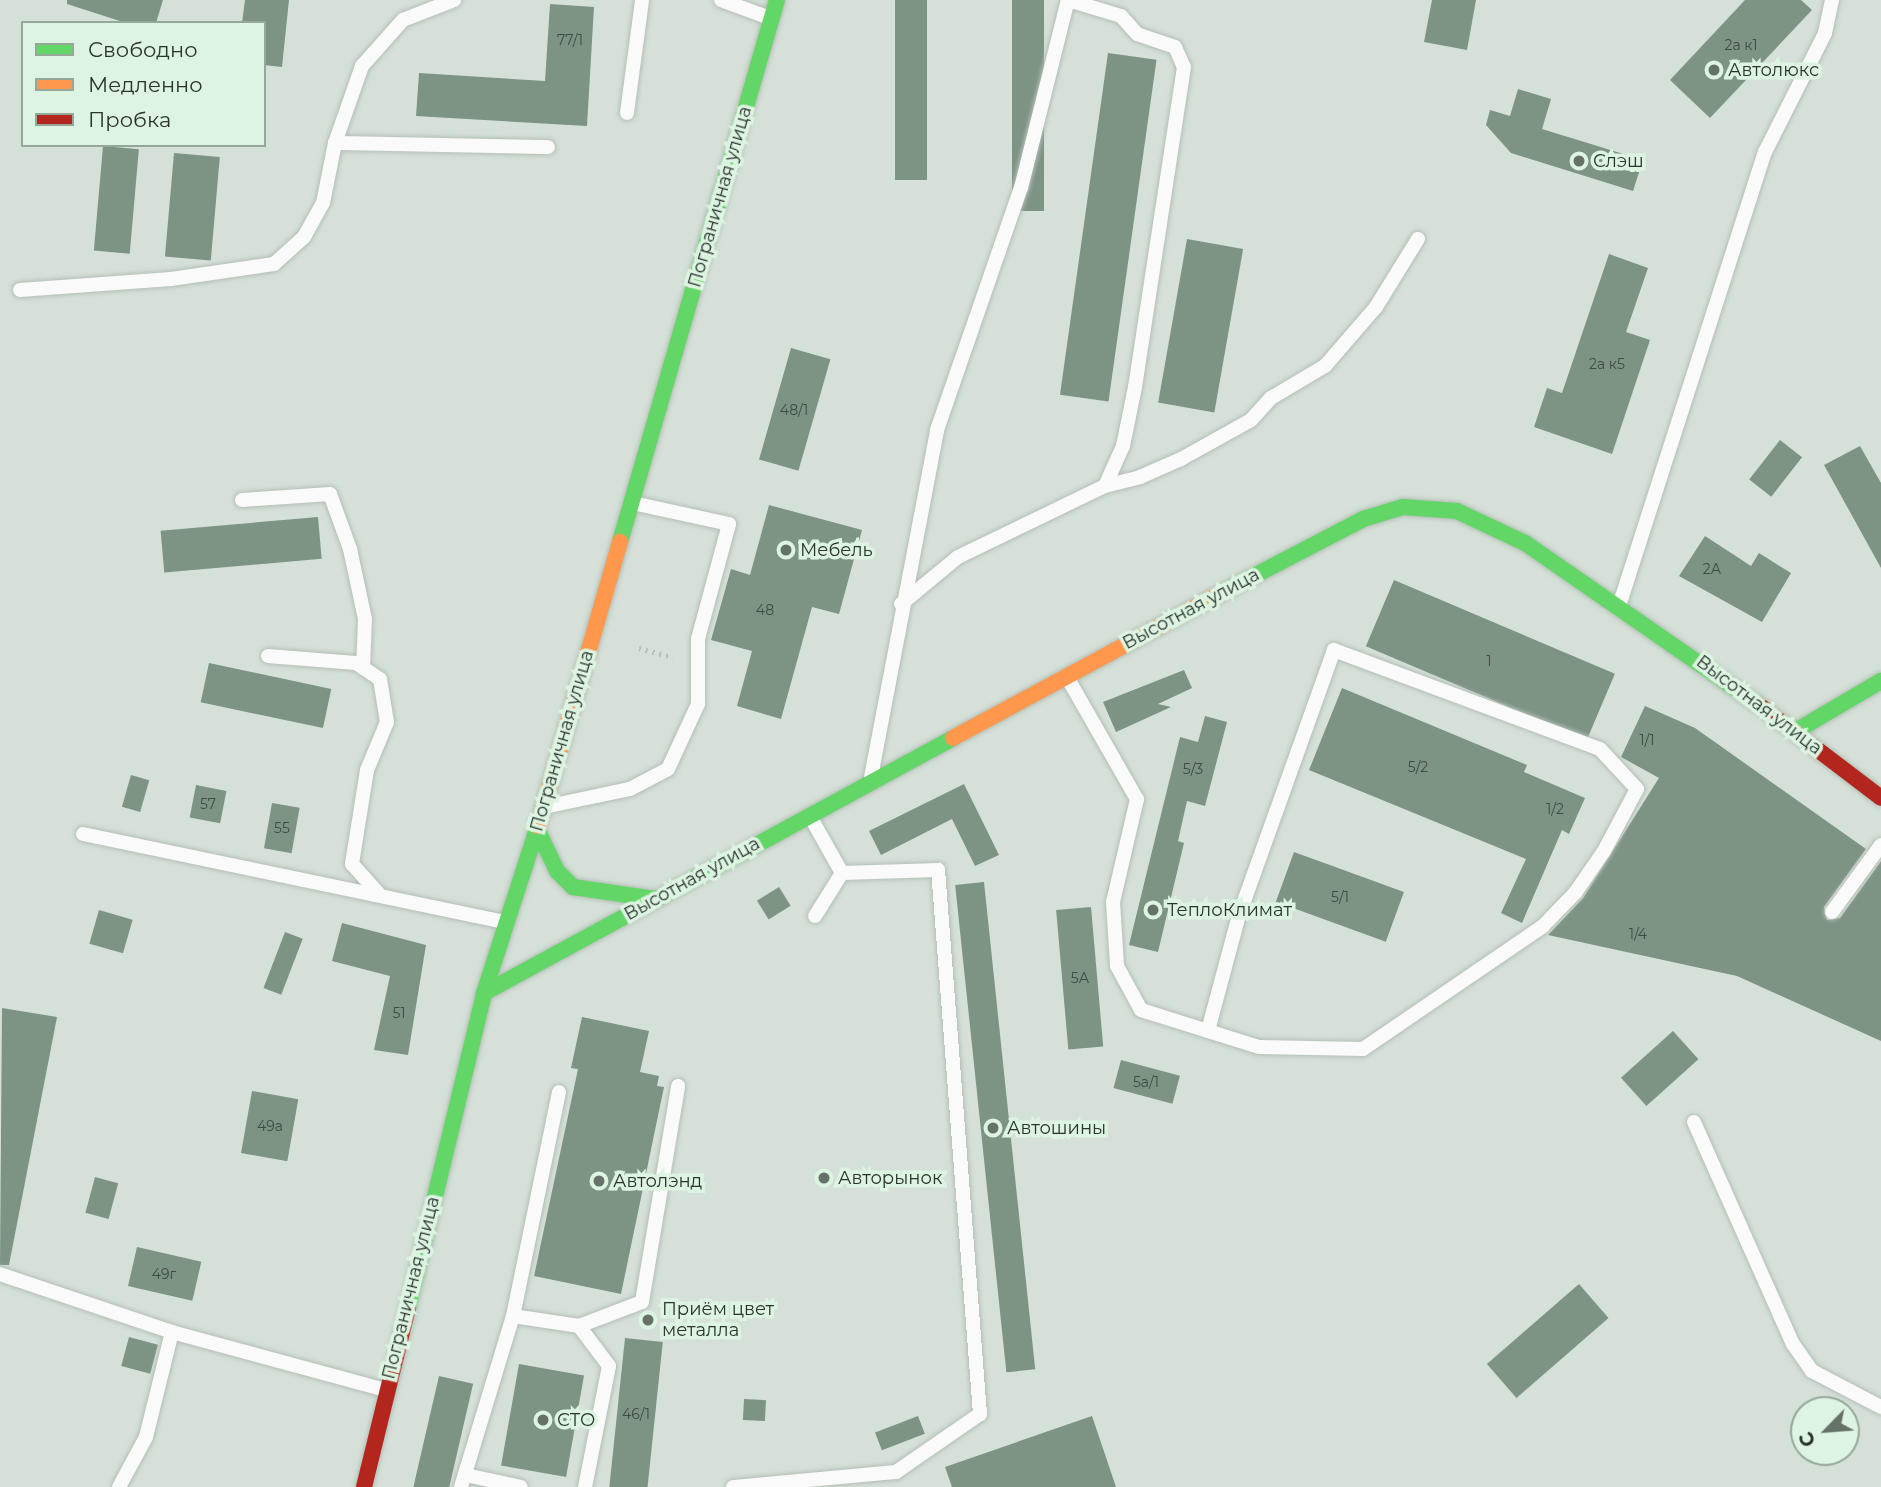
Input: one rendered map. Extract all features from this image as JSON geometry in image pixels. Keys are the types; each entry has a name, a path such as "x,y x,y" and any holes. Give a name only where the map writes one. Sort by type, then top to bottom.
{"street":[{"name":"Пограничная улица","path":"364,1487 385,1390 484,993 544,806 777,0"},
{"name":"Высотная улица","path":"484,993 1067,676 1357,522 1403,507 1437,507 1482,520 1620,604 1796,732 1881,798"},
{"path":"1796,732 1880,683"},
{"path":"537,829 557,871 573,887 655,899"}],"lane":[{"path":"20,290 171,279 274,264 304,237 323,203 335,144 362,66 403,20 454,0"},
{"path":"627,113 642,0"},
{"path":"720,0 771,19"},
{"path":"871,782 901,604 937,430 1021,188 1068,0 1121,16 1137,34 1175,47 1184,67 1135,387 1123,446 1104,486"},
{"path":"1620,604 1765,152 1825,33 1832,0"},
{"path":"335,144 548,147"},
{"path":"901,604 958,557 1104,486 1140,478 1228,435 1251,420 1271,398 1325,366 1376,307 1418,239"},
{"path":"242,500 330,494 350,549 365,619 363,668"},
{"path":"544,806 631,789 668,769 698,704 698,639 729,524 633,503"},
{"path":"1067,676 1137,800 1114,902 1117,966 1141,1010 1259,1047 1363,1049 1543,926 1575,893 1605,851 1637,789 1600,750 1334,650 1239,915 1208,1031"},
{"path":"268,656 356,663 380,679 387,722 367,771 352,864 379,894"},
{"path":"810,815 842,873"},
{"path":"83,834 506,922"},
{"path":"1832,912 1881,845"},
{"path":"733,1487 896,1472 980,1414 938,870 842,873"},
{"path":"815,916 842,873"},
{"path":"513,1316 579,1326 642,1302 678,1086"},
{"path":"521,1487 464,1481 513,1316 559,1092"},
{"path":"1694,1122 1793,1344 1812,1371 1881,1407"},
{"path":"0,1274 172,1332 385,1390"},
{"path":"579,1326 609,1366 585,1487"},
{"path":"119,1487 146,1437 172,1332"}],"path":[{"path":"639,648 673,657"}],"building":[{"path":"67,0 163,0 157,21 120,21 67,4"},
{"path":"245,0 289,0 282,67 266,65 266,21 242,21"},
{"path":"895,0 927,0 927,180 895,180"},
{"path":"1012,0 1044,0 1044,211 1012,211"},
{"path":"1432,0 1476,0 1467,50 1424,42"},
{"path":"1745,0 1801,0 1812,10 1710,118 1670,80"},
{"path":"550,4 594,7 587,126 416,116 419,73 545,81"},
{"path":"1108,53 1157,60 1109,401 1060,395"},
{"path":"1518,89 1551,99 1542,129 1643,160 1633,191 1511,153 1486,125 1490,110 1510,116"},
{"path":"103,147 139,149 130,254 94,251"},
{"path":"174,153 220,157 211,261 165,257"},
{"path":"1187,239 1243,249 1214,412 1158,402"},
{"path":"1609,254 1648,268 1626,332 1650,340 1612,454 1534,427 1547,388 1562,393"},
{"path":"791,348 830,359 798,471 759,460"},
{"path":"1780,440 1802,457 1771,497 1749,479"},
{"path":"1860,446 1881,483 1881,568 1824,465"},
{"path":"769,505 862,530 839,614 812,607 781,719 737,706 752,651 711,640 731,569 750,575"},
{"path":"318,517 322,559 164,573 161,531"},
{"path":"1705,536 1751,566 1759,553 1791,573 1762,622 1679,576"},
{"path":"1394,580 1615,674 1587,740 1366,646"},
{"path":"209,663 331,689 323,728 201,702"},
{"path":"1184,670 1192,688 1158,704 1171,707 1116,732 1103,702"},
{"path":"1342,688 1527,765 1524,772 1585,798 1569,834 1562,830 1522,923 1501,913 1526,859 1309,770"},
{"path":"1645,706 1695,728 1866,849 1824,907 1827,920 1840,918 1881,861 1881,1041 1737,976 1548,935 1583,898 1659,778 1621,757"},
{"path":"1205,716 1227,722 1205,806 1187,801 1178,841 1184,843 1158,952 1129,945 1180,737 1198,742"},
{"path":"131,775 149,780 140,812 122,807"},
{"path":"964,784 999,855 975,866 952,819 881,855 869,831"},
{"path":"196,785 226,791 220,823 190,817"},
{"path":"272,803 300,808 292,853 264,848"},
{"path":"1294,852 1404,892 1386,942 1276,902"},
{"name":"Автошины","path":"984,882 1035,1369 1006,1372 955,885"},
{"path":"779,887 791,906 769,919 757,901"},
{"path":"1091,907 1103,1046 1068,1050 1056,910"},
{"path":"99,910 133,920 123,953 89,944"},
{"path":"342,923 426,945 408,1055 374,1050 390,976 332,961"},
{"path":"285,932 303,939 281,995 263,988"},
{"path":"2,1008 57,1017 9,1265 0,1265"},
{"name":"Автолэнд","path":"582,1017 649,1031 640,1072 659,1076 657,1086 664,1087 621,1294 534,1276 578,1069 571,1068"},
{"path":"1673,1031 1698,1059 1646,1106 1621,1078"},
{"path":"1121,1060 1180,1076 1172,1104 1113,1088"},
{"path":"252,1091 298,1099 287,1161 241,1153"},
{"path":"95,1177 118,1183 109,1219 85,1213"},
{"path":"137,1247 201,1262 192,1301 128,1286"},
{"path":"1579,1284 1609,1318 1516,1398 1487,1364"},
{"path":"129,1337 158,1345 150,1374 121,1366"},
{"path":"625,1338 663,1342 648,1487 609,1487"},
{"name":"СТО","path":"519,1364 584,1375 566,1477 501,1465"},
{"path":"439,1376 473,1384 449,1487 413,1487"},
{"path":"744,1399 766,1400 765,1421 743,1420"},
{"path":"918,1416 925,1434 882,1450 875,1432"},
{"path":"1092,1416 1116,1487 952,1487 945,1467"}],"traffic: fast":[{"path":"620,542 777,0"},
{"path":"1223,592 1363,519 1403,507 1457,511 1525,543 1759,705"},
{"path":"1796,731 1881,681"},
{"path":"484,993 953,738"},
{"path":"408,1308 484,993 538,826"},
{"path":"537,829 557,871 573,887 655,899"}],"traffic: slow":[{"path":"538,826 620,542"},
{"path":"953,738 1223,592"}],"traffic: jam":[{"path":"1759,705 1881,798"},
{"path":"364,1487 408,1308"}],"place":[{"name":"Автолюкс","path":"1714,70"},
{"name":"Слэш","path":"1579,161"},
{"name":"Мебель","path":"786,550"},
{"name":"ТеплоКлимат","path":"1153,910"},
{"name":"Автошины","path":"993,1128"},
{"name":"Авторынок","path":"824,1178"},
{"name":"Автолэнд","path":"599,1181"},
{"name":"Приём цвет металла","path":"648,1320"},
{"name":"СТО","path":"543,1420"}]}
